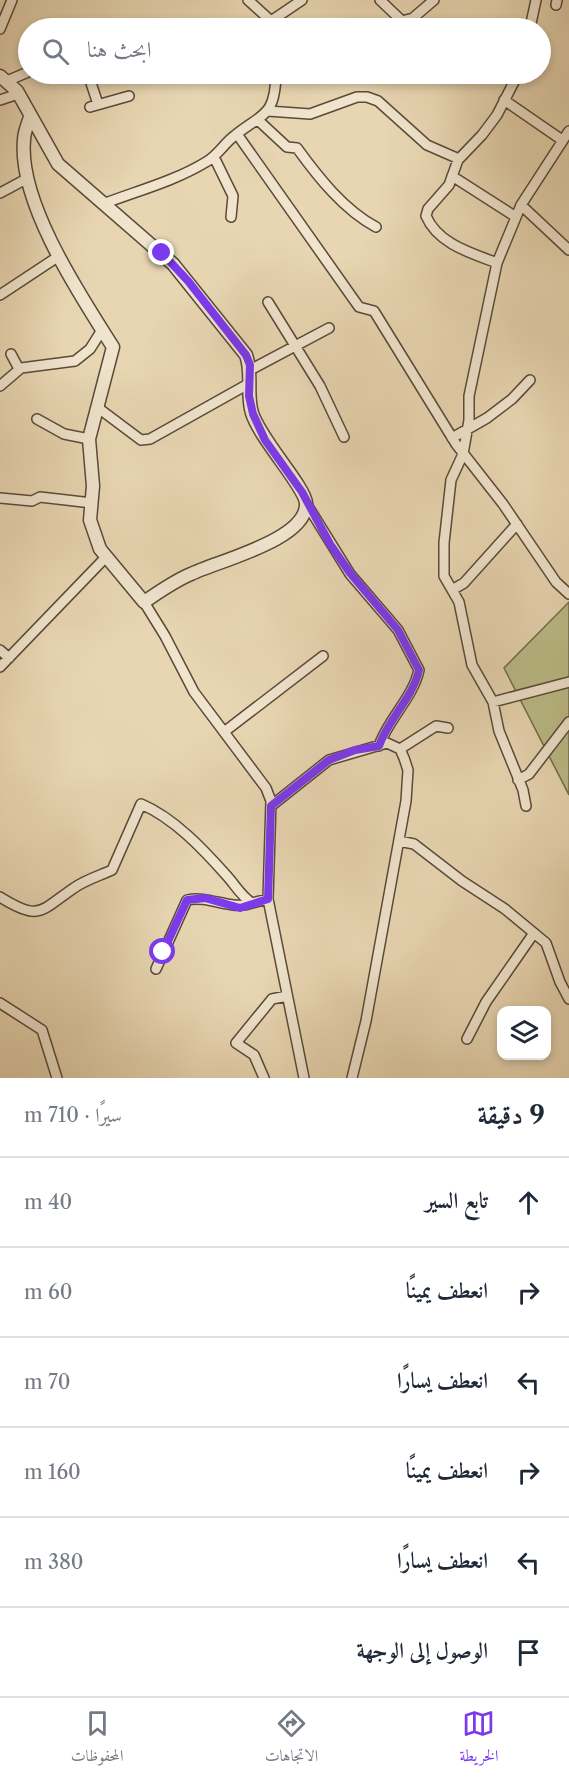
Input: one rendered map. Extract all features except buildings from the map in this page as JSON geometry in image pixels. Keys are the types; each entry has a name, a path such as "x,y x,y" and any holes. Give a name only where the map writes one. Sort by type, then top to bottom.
{"street":[{"path":"0,29 12,0"},
{"path":"248,0 263,18"},
{"path":"278,18 302,0"},
{"path":"380,0 399,18"},
{"path":"413,18 434,0"},
{"path":"532,18 536,0"},
{"path":"4,78 18,94 58,164 173,264 246,355 250,370 249,396 253,414 265,440 302,492 306,503 350,573 398,630 419,670 405,698 384,729 379,746"},
{"path":"90,84 94,105 129,96"},
{"path":"103,204 189,171 214,157 237,134 259,121 268,111 275,84"},
{"path":"497,263 456,247 430,225 426,212 442,195 459,159 482,135 513,84"},
{"path":"0,100 18,94"},
{"path":"268,111 310,114 357,97 367,97 378,101 427,145 459,159"},
{"path":"504,100 562,140"},
{"path":"30,117 24,138 24,160 32,194 60,256 112,347 89,439 92,503 90,520 94,537 106,557 144,602 165,636 194,692 266,788 271,806 268,899 304,1078"},
{"path":"259,121 287,147 297,148 314,172 360,219 376,227"},
{"path":"526,806 499,731 493,702 472,665 459,602 444,576 444,543 451,480 463,454 468,427 469,396 497,263 521,205 569,131"},
{"path":"237,134 359,306 374,311 463,454 517,524 540,560 569,594"},
{"path":"214,157 233,196 231,217"},
{"path":"452,176 516,217"},
{"path":"0,193 28,178"},
{"path":"521,205 569,250"},
{"path":"0,295 60,256"},
{"path":"268,302 320,386 344,437"},
{"path":"250,370 329,328"},
{"path":"0,386 19,369 75,361 90,349 102,330"},
{"path":"11,354 19,369"},
{"path":"452,438 495,411 530,380"},
{"path":"97,408 141,440 150,439 250,383"},
{"path":"37,419 64,434 89,439"},
{"path":"0,498 32,501 40,497 92,503"},
{"path":"144,602 189,574 255,550 292,529 302,517 306,503"},
{"path":"452,590 464,583 517,524"},
{"path":"0,667 106,557"},
{"path":"0,650 9,658"},
{"path":"224,732 323,656"},
{"path":"493,702 569,682"},
{"path":"518,780 529,774 569,722"},
{"path":"400,749 436,726 448,728"},
{"path":"271,806 329,760 355,750 387,743 400,749 408,770 399,841 366,1021 352,1078"},
{"path":"0,897 26,912 42,910 82,882 112,870 141,804 169,819 227,876 243,897 252,903"},
{"path":"399,841 414,844 546,943 560,982 569,999"},
{"path":"156,969 187,900 205,898 240,908 268,899"},
{"path":"467,1039 486,1002 534,933"},
{"path":"264,1078 254,1055 236,1044 272,999 287,996"},
{"path":"0,1003 42,1030 57,1078"}],"green space":[{"path":"569,602 569,795 504,668"}],"route":[{"path":"162,253 216,315 246,355 250,365 249,396 253,414 265,440 302,492 330,544 350,573 398,630 419,670 405,698 384,729 379,746 369,750 355,750 329,760 271,806 268,899 240,908 205,898 187,900 163,952"}]}
